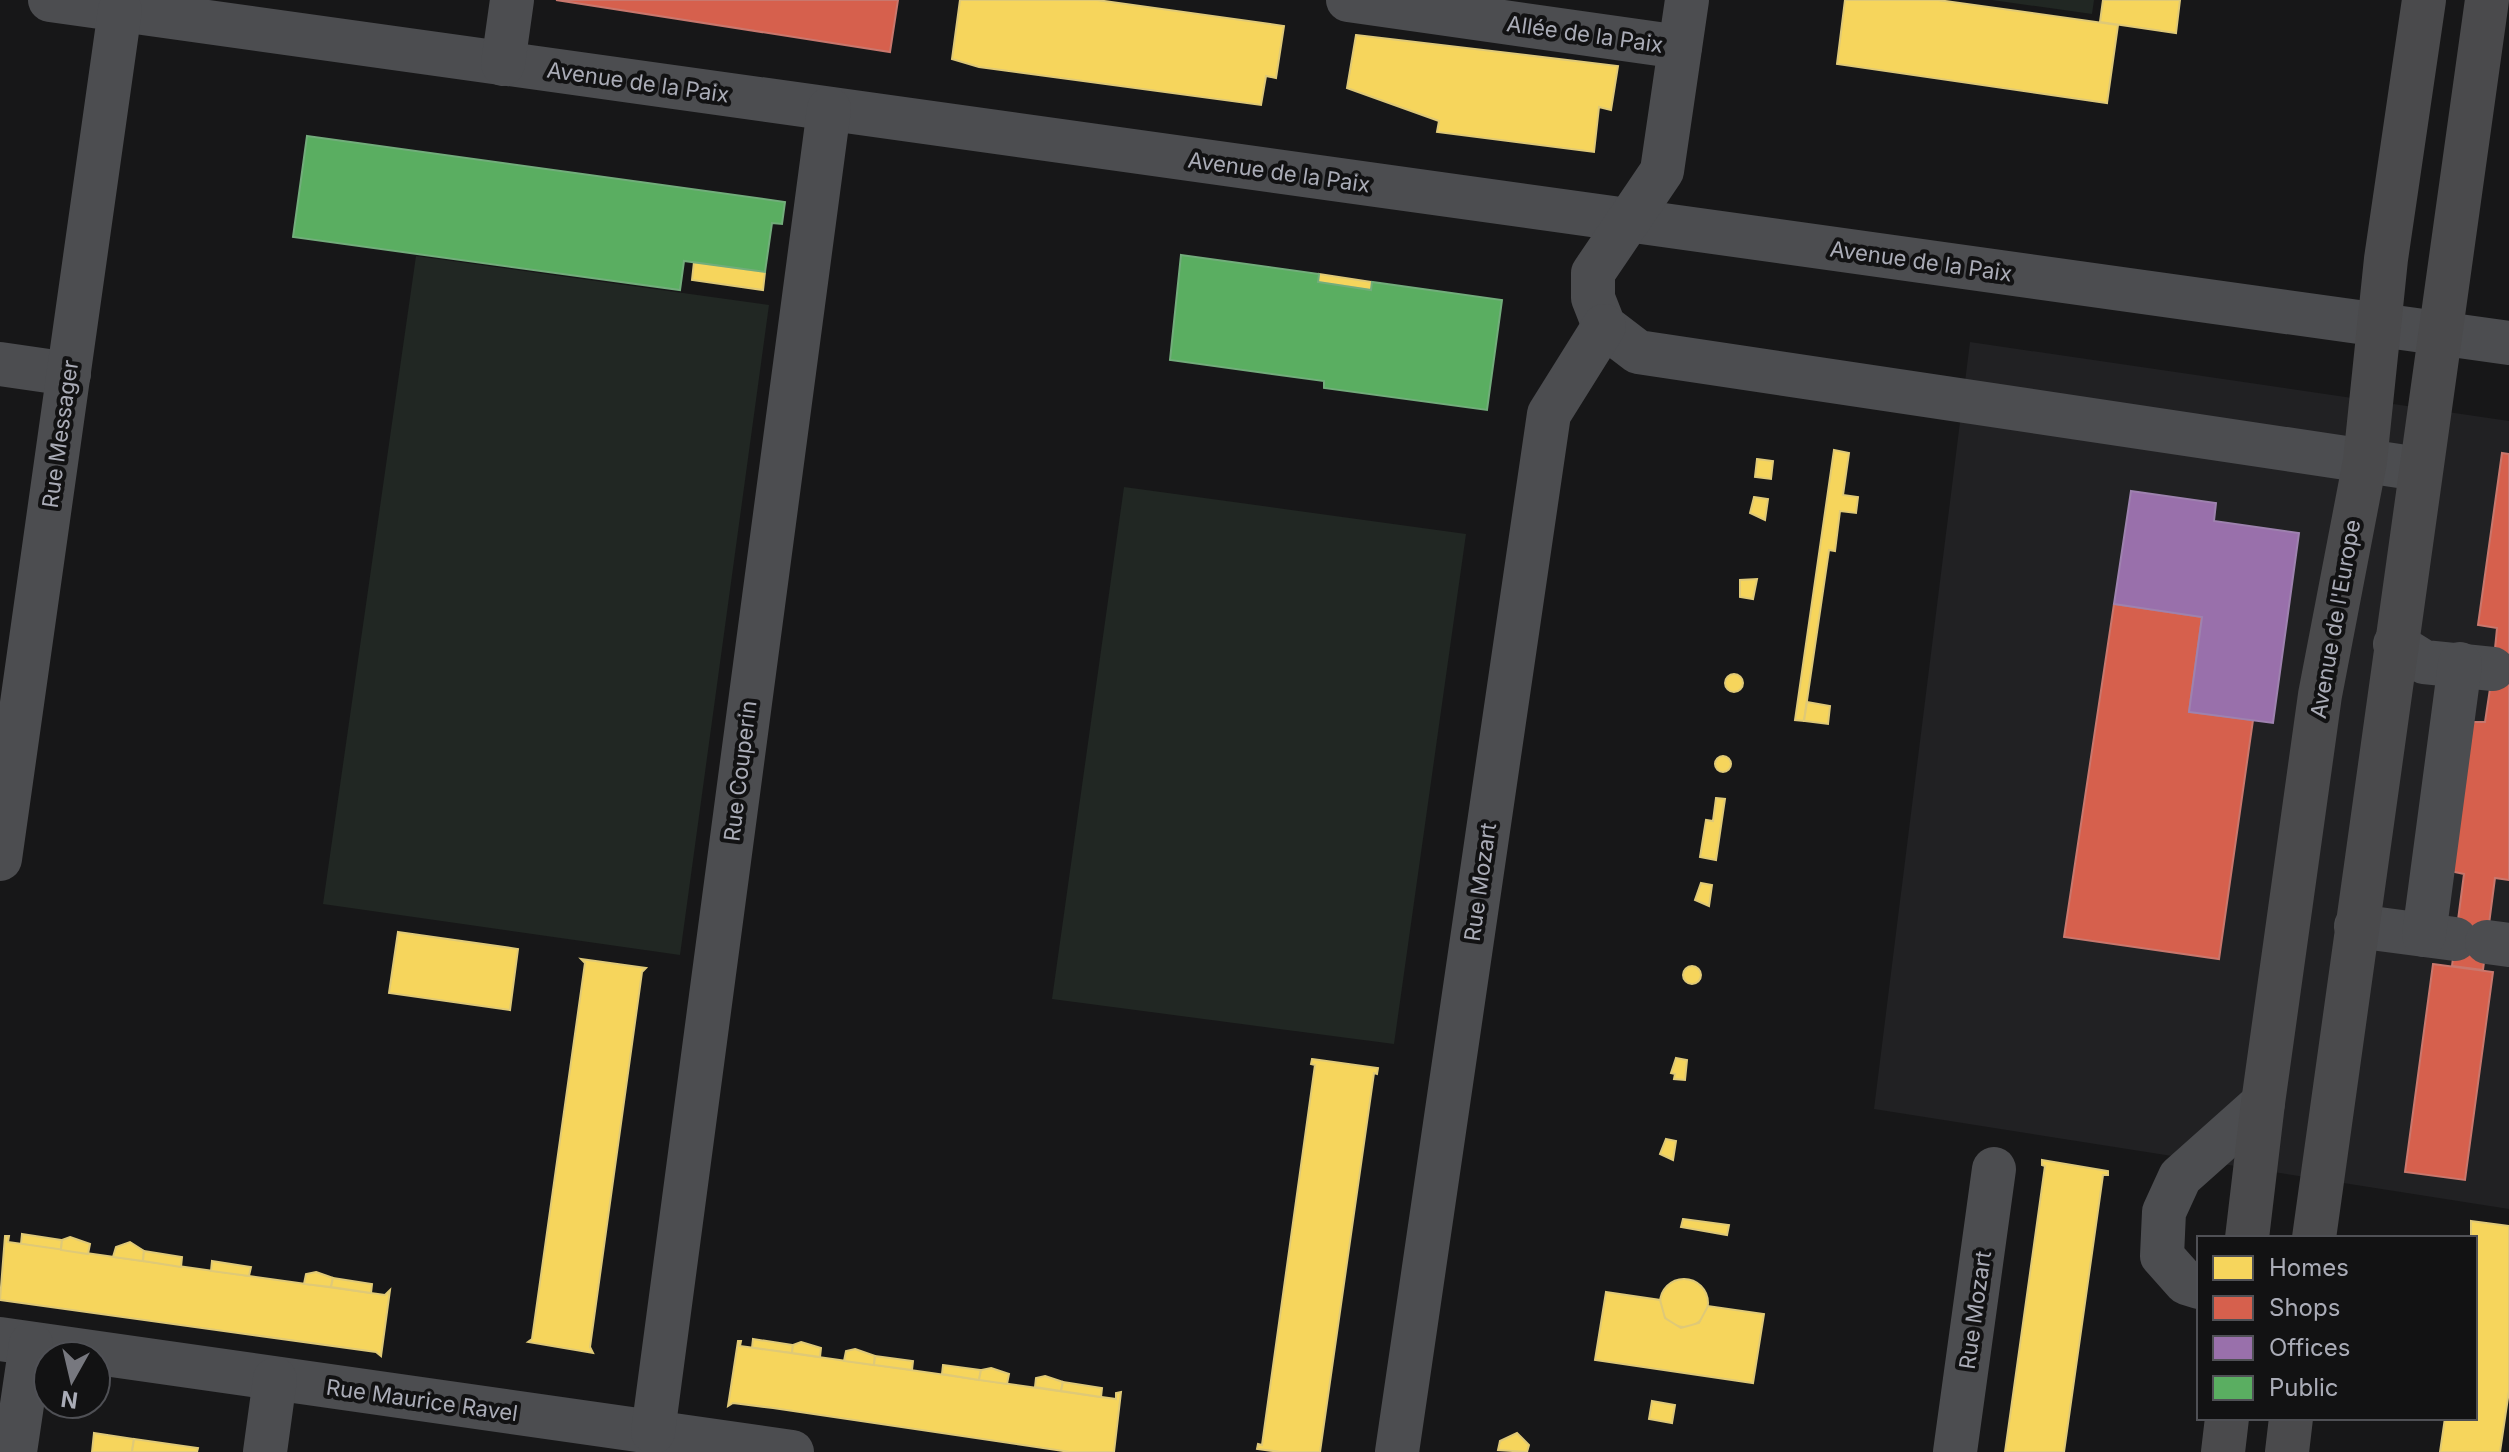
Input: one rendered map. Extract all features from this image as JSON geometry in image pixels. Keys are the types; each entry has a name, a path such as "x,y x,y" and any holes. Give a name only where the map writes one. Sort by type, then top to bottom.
{"main road":[{"name":"Avenue de l'Europe","path":"2247,1236 2320,695 2365,461 2386,259 2424,0"},
{"path":"2314,1236 2419,469 2487,0"},
{"path":"2223,1452 2227,1420"},
{"path":"2287,1452 2291,1420"}],"street":[{"name":"Avenue de la Paix","path":"50,0 2509,343"},
{"path":"503,64 512,0"},
{"name":"Allée de la Paix","path":"1348,0 1680,47"},
{"path":"1687,0 1662,171 1593,273 1593,298 1604,326 1638,352 2419,469"},
{"name":"Rue Messager","path":"0,859 120,10"},
{"name":"Rue Couperin","path":"653,1432 829,109"},
{"name":"Rue Mozart","path":"1397,1452 1549,414 1604,326"},
{"path":"0,364 69,374"},
{"path":"2356,926 2469,940 2476,667 2424,662 2395,644"},
{"path":"2197,1286 2186,1283 2162,1256 2164,1212 2180,1177 2263,1103"},
{"name":"Rue Mozart","path":"1955,1452 1994,1169"},
{"name":"Rue Maurice Ravel","path":"15,1452 16,1342 275,1379 566,1436 653,1432 792,1452"},
{"path":"265,1452 275,1379"}],"shaded area":[{"path":"1992,0 2094,0 2092,14"},
{"path":"416,256 769,305 680,955 323,904"},
{"path":"1970,342 2509,421 2509,1209 1874,1109"},
{"path":"1124,487 1466,534 1394,1044 1052,999"}],"building: Homes":[{"path":"960,0 1097,0 1284,26 1276,78 1266,76 1261,105 979,67 952,59"},
{"path":"1845,0 1938,0 2118,25 2107,103 1837,64"},
{"path":"2103,0 2180,0 2176,33 2100,22"},
{"path":"1356,35 1618,66 1611,110 1599,107 1594,152 1437,132 1439,121 1347,88"},
{"path":"694,262 765,272 763,290 692,280"},
{"path":"1319,274 1372,282 1371,290 1318,282"},
{"path":"1834,450 1849,453 1843,495 1858,497 1856,513 1840,511 1835,551 1829,550 1804,721 1795,720"},
{"path":"1757,459 1773,461 1771,479 1755,477"},
{"path":"1754,497 1768,499 1765,520 1750,513"},
{"path":"1757,579 1753,599 1740,597 1740,580"},
{"path":"1734,674 1743,683 1734,692 1725,683"},
{"path":"1807,702 1830,706 1828,724 1804,721"},
{"path":"1723,756 1729,758 1729,770 1723,772 1717,770 1715,764 1717,758"},
{"path":"1716,798 1725,799 1716,860 1700,857 1706,820 1713,821"},
{"path":"1701,883 1712,885 1709,906 1695,900"},
{"path":"398,932 518,949 510,1010 389,993"},
{"path":"581,959 646,968 642,972 590,1347 593,1353 528,1342 532,1339 585,963"},
{"path":"1692,966 1701,975 1692,984 1683,975"},
{"path":"1676,1058 1687,1060 1685,1080 1674,1079 1675,1074 1671,1073"},
{"path":"1312,1059 1378,1068 1377,1074 1374,1073 1320,1452 1281,1452 1257,1449 1258,1444 1262,1445 1315,1065 1311,1064"},
{"path":"1666,1139 1676,1141 1673,1160 1660,1154"},
{"path":"2042,1160 2108,1171 2108,1175 2103,1175 2064,1452 2005,1452 2045,1166"},
{"path":"1683,1219 1729,1225 1727,1235 1681,1227"},
{"path":"2471,1221 2509,1226 2509,1391 2500,1452 2440,1452 2445,1420 2477,1420 2477,1236 2471,1236"},
{"path":"22,1234 62,1240 61,1250 21,1244"},
{"path":"5,1236 9,1236 8,1242 249,1276 385,1295 390,1290 381,1356 376,1352 0,1300"},
{"path":"70,1237 90,1244 88,1254 61,1250 62,1240"},
{"path":"130,1242 144,1251 143,1261 113,1257 116,1247"},
{"path":"144,1251 182,1257 181,1267 143,1261"},
{"path":"212,1261 251,1267 249,1276 211,1271"},
{"path":"316,1272 333,1278 331,1287 304,1284 306,1274"},
{"path":"333,1278 372,1284 371,1293 331,1287"},
{"path":"1684,1279 1701,1286 1708,1303 1701,1320 1684,1327 1667,1320 1660,1303 1667,1286"},
{"path":"1606,1292 1660,1300 1665,1318 1681,1328 1699,1323 1708,1306 1764,1314 1753,1383 1595,1360"},
{"path":"753,1339 793,1345 792,1353 752,1348"},
{"path":"738,1341 741,1341 740,1346 1116,1399 1116,1393 1121,1392 1114,1452 1070,1452 773,1408 733,1403 728,1406"},
{"path":"801,1342 821,1348 820,1357 792,1353 793,1345"},
{"path":"855,1349 875,1356 874,1365 844,1361 846,1351"},
{"path":"875,1356 913,1361 912,1370 874,1365"},
{"path":"943,1365 981,1370 979,1380 942,1374"},
{"path":"991,1368 1009,1374 1007,1384 979,1380 981,1370"},
{"path":"1045,1376 1063,1382 1061,1391 1035,1387 1036,1378"},
{"path":"1063,1382 1102,1388 1101,1397 1061,1391"},
{"path":"1652,1401 1675,1405 1672,1423 1649,1419"},
{"path":"94,1433 134,1439 132,1452 92,1452"},
{"path":"1517,1433 1529,1445 1527,1452 1498,1450 1500,1441"},
{"path":"134,1439 198,1448 197,1452 132,1452"}],"building: Shops":[{"path":"556,0 898,0 890,52"},
{"path":"2502,453 2509,454 2509,880 2495,878 2483,970 2452,966 2464,874 2450,871 2470,722 2485,722 2493,669 2497,628 2478,625"},
{"path":"2114,604 2202,617 2189,712 2253,720 2219,959 2064,937"},
{"path":"2433,964 2493,972 2465,1180 2405,1172"}],"building: Offices":[{"path":"2131,491 2216,503 2214,521 2299,533 2273,723 2189,712 2202,617 2114,604"}],"building: Public":[{"path":"307,136 785,202 782,224 772,223 765,272 684,261 680,290 293,237"},
{"path":"1181,255 1319,274 1318,282 1371,290 1372,282 1502,300 1487,410 1324,388 1324,381 1170,360"}]}
